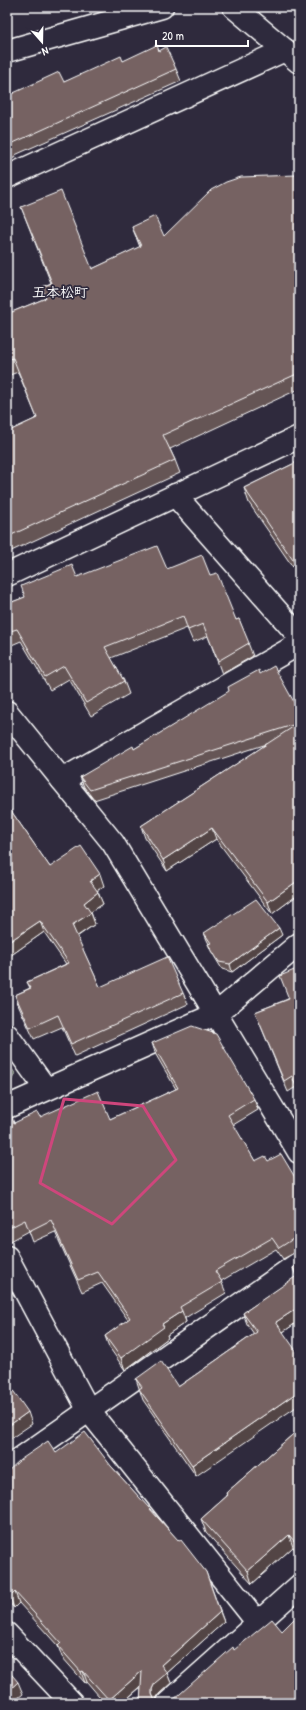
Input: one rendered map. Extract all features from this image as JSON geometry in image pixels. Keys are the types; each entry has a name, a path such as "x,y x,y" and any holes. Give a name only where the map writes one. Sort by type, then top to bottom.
{"main road":[{"path":"7,51 162,7"},
{"path":"7,177 292,56 234,7"},
{"path":"7,575 299,437"},
{"path":"175,495 299,636"},
{"path":"62,780 299,644"},
{"path":"7,712 113,843 299,1152"},
{"path":"7,1107 216,1014 299,944"},
{"path":"7,1035 46,1089"},
{"path":"7,1257 88,1411 258,1623"},
{"path":"7,1468 299,1263"},
{"path":"168,1703 299,1586"},
{"path":"7,1634 72,1703"}],"highlighted area":[{"path":"64,1099 143,1106 176,1160 112,1224 40,1183"}],"green space":[{"path":"7,1063 15,1073 9,1086 7,1087"}],"building":[{"path":"157,45 159,51 166,47 176,69 11,144 12,146 7,148 7,96 59,72 64,82 121,56 123,61"},
{"path":"299,174 299,373 163,435 175,460 7,537 7,432 37,418 13,358 7,360 7,314 46,298 42,287 52,283 21,207 61,191 92,269 141,246 132,227 155,216 164,236 211,190 226,182 241,177"},
{"path":"299,461 299,569 244,488"},
{"path":"157,546 167,569 202,555 210,575 217,573 236,620 239,619 249,643 218,661 203,624 188,630 183,616 105,647 124,681 86,703 64,666 45,677 17,629 7,632 7,604 25,597 21,586 72,565 77,577"},
{"path":"274,666 299,711 299,723 90,790 80,777 133,746 134,749 229,691 228,687 259,670 260,674"},
{"path":"299,723 299,881 268,902 212,828 163,860 141,826"},
{"path":"7,805 50,867 81,846 100,874 90,881 98,892 84,903 91,913 72,925 100,987 167,957 183,993 71,1044 58,1015 30,1028 15,995 31,988 27,982 69,963 40,921 7,943"},
{"path":"256,899 279,928 230,964 219,962 208,944 211,943 204,933"},
{"path":"299,968 298,1092 292,1076 284,1081 255,1012 289,999 280,976"},
{"path":"192,1026 216,1034 254,1099 228,1115 255,1161 265,1156 268,1161 281,1154 299,1184 299,1240 293,1239 279,1248 272,1238 215,1271 222,1282 180,1307 182,1311 162,1324 164,1327 121,1358 105,1336 130,1318 98,1272 78,1280 51,1220 29,1231 25,1220 7,1229 7,1117 11,1115 14,1123 37,1112 40,1117 98,1091 110,1119 178,1088 152,1043"},
{"path":"299,1263 299,1307 276,1322 299,1355 299,1391 192,1465 139,1389 142,1387 136,1379 161,1361 178,1387 257,1332 243,1313 298,1275 293,1268"},
{"path":"7,1382 28,1412 7,1427"},
{"path":"299,1429 299,1539 295,1542 289,1535 248,1571 201,1519 228,1495 226,1493"},
{"path":"85,1432 111,1466 179,1541 181,1540 206,1572 220,1612 161,1665 167,1673 155,1683 152,1689 152,1694 155,1701 159,1703 140,1703 142,1671 109,1700 58,1646 61,1643 15,1592 10,1597 7,1594 7,1472 20,1460 48,1441 56,1453"},
{"path":"299,1614 299,1703 169,1703 233,1647 234,1650 272,1619 282,1631"},
{"path":"7,1669 18,1682 7,1692"}],"district":[{"name":"五本松町","path":"60,291"}]}
